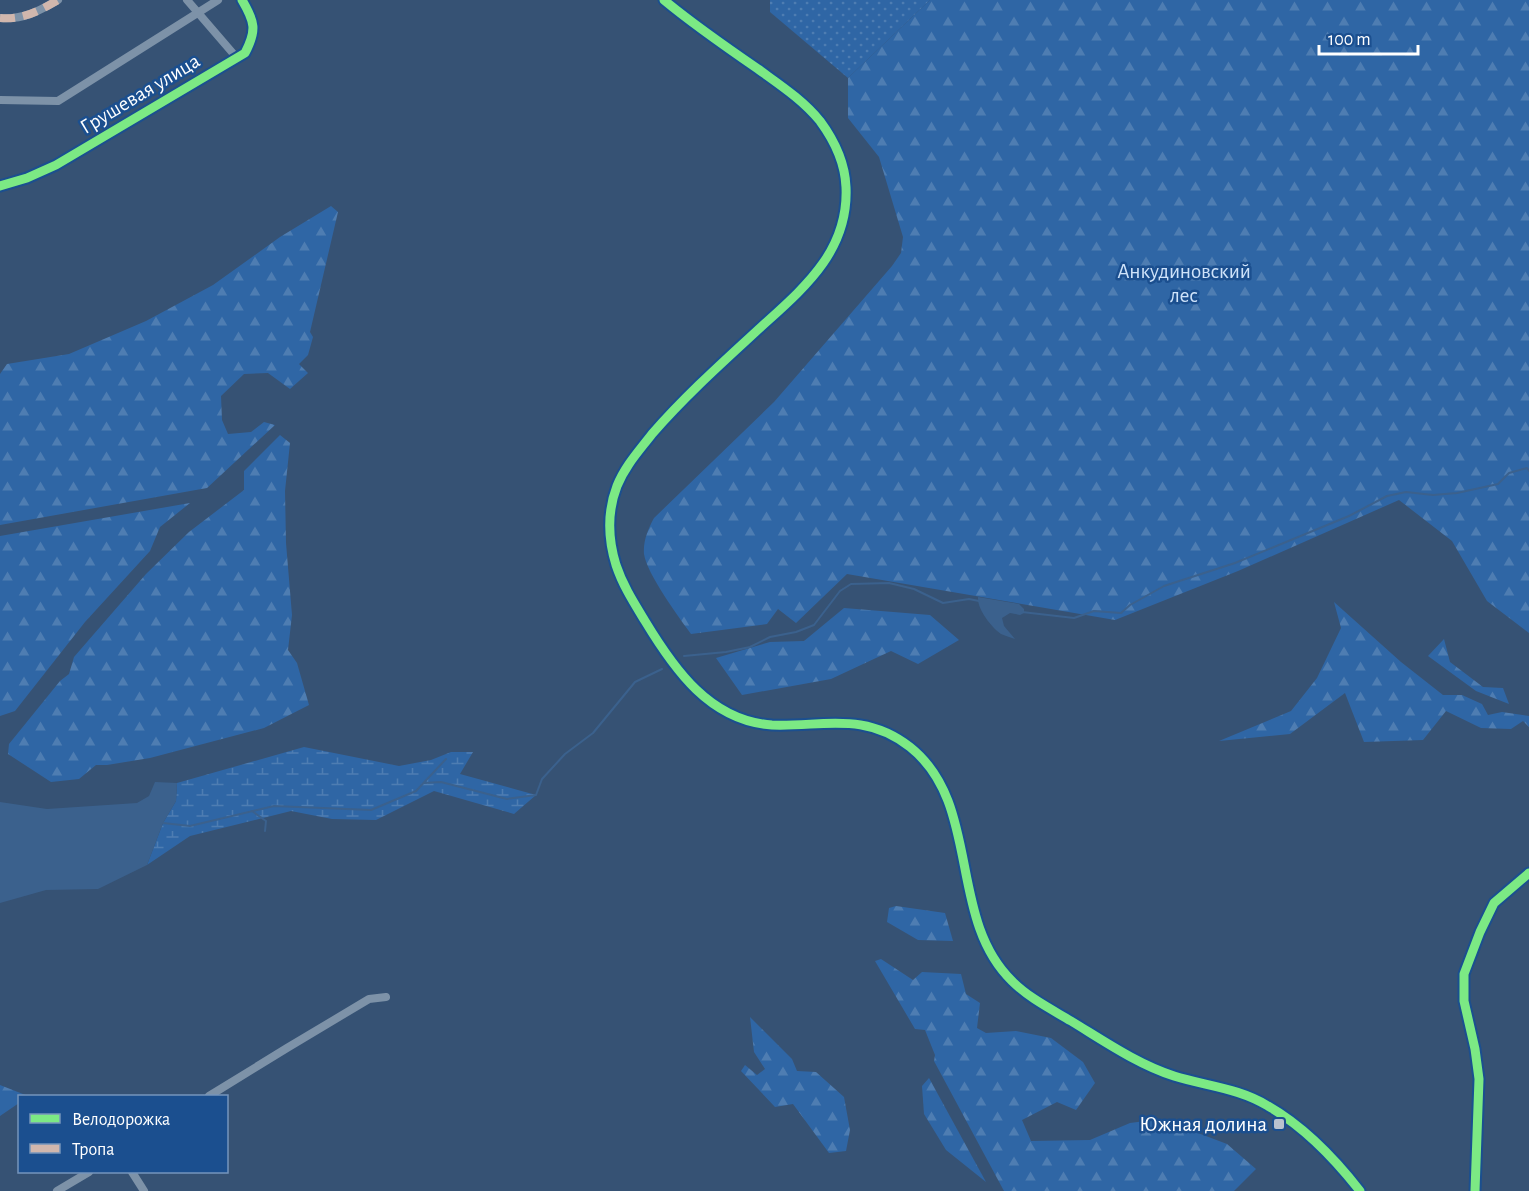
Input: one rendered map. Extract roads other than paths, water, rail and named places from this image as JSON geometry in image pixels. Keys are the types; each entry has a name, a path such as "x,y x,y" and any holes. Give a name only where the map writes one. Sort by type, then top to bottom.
{"street":[{"path":"0,18 22,18 58,0"},
{"path":"187,0 237,58"},
{"path":"0,100 58,101 218,0"},
{"name":"Грушевая улица","path":"0,186 27,178 56,165 245,53 254,36 250,13 242,0"},
{"path":"664,0 787,91 820,122 835,145 844,169 846,211 835,244 810,280 688,394 626,468 614,498 609,528 615,561 632,600 682,674 697,692 719,709 758,723 790,725 837,722 867,725 890,734 913,750 932,769 944,789 980,928 993,956 1008,977 1039,1002 1139,1061 1174,1076 1238,1092 1270,1106 1327,1154 1360,1191"},
{"path":"675,0 681,14"},
{"path":"1475,1191 1479,1079 1464,1001 1464,974 1494,903 1529,873"},
{"path":"211,1095 369,999 386,997"},
{"path":"57,1191 87,1173"},
{"path":"133,1173 144,1191"}],"waterway":[{"path":"1022,612 1074,618 1094,611 1121,613 1130,605 1164,586 1235,563 1349,516 1387,496 1406,492 1433,495 1457,493 1498,484 1509,473 1527,468 1529,471"},
{"path":"684,656 750,647 770,637 796,632 814,625 840,591 851,584 889,583 914,589 943,603 969,599 979,601"},
{"path":"424,783 441,782 507,799 536,795 542,779 565,754 593,733 635,682 662,669"},
{"path":"163,823 190,826 274,806 371,810 416,791 446,759"},
{"path":"252,811 266,821 265,831"}],"place":[{"name":"Южная долина","path":"1279,1124"}],"park label":[{"name":"Анкудиновский лес","path":"1184,283"}]}
